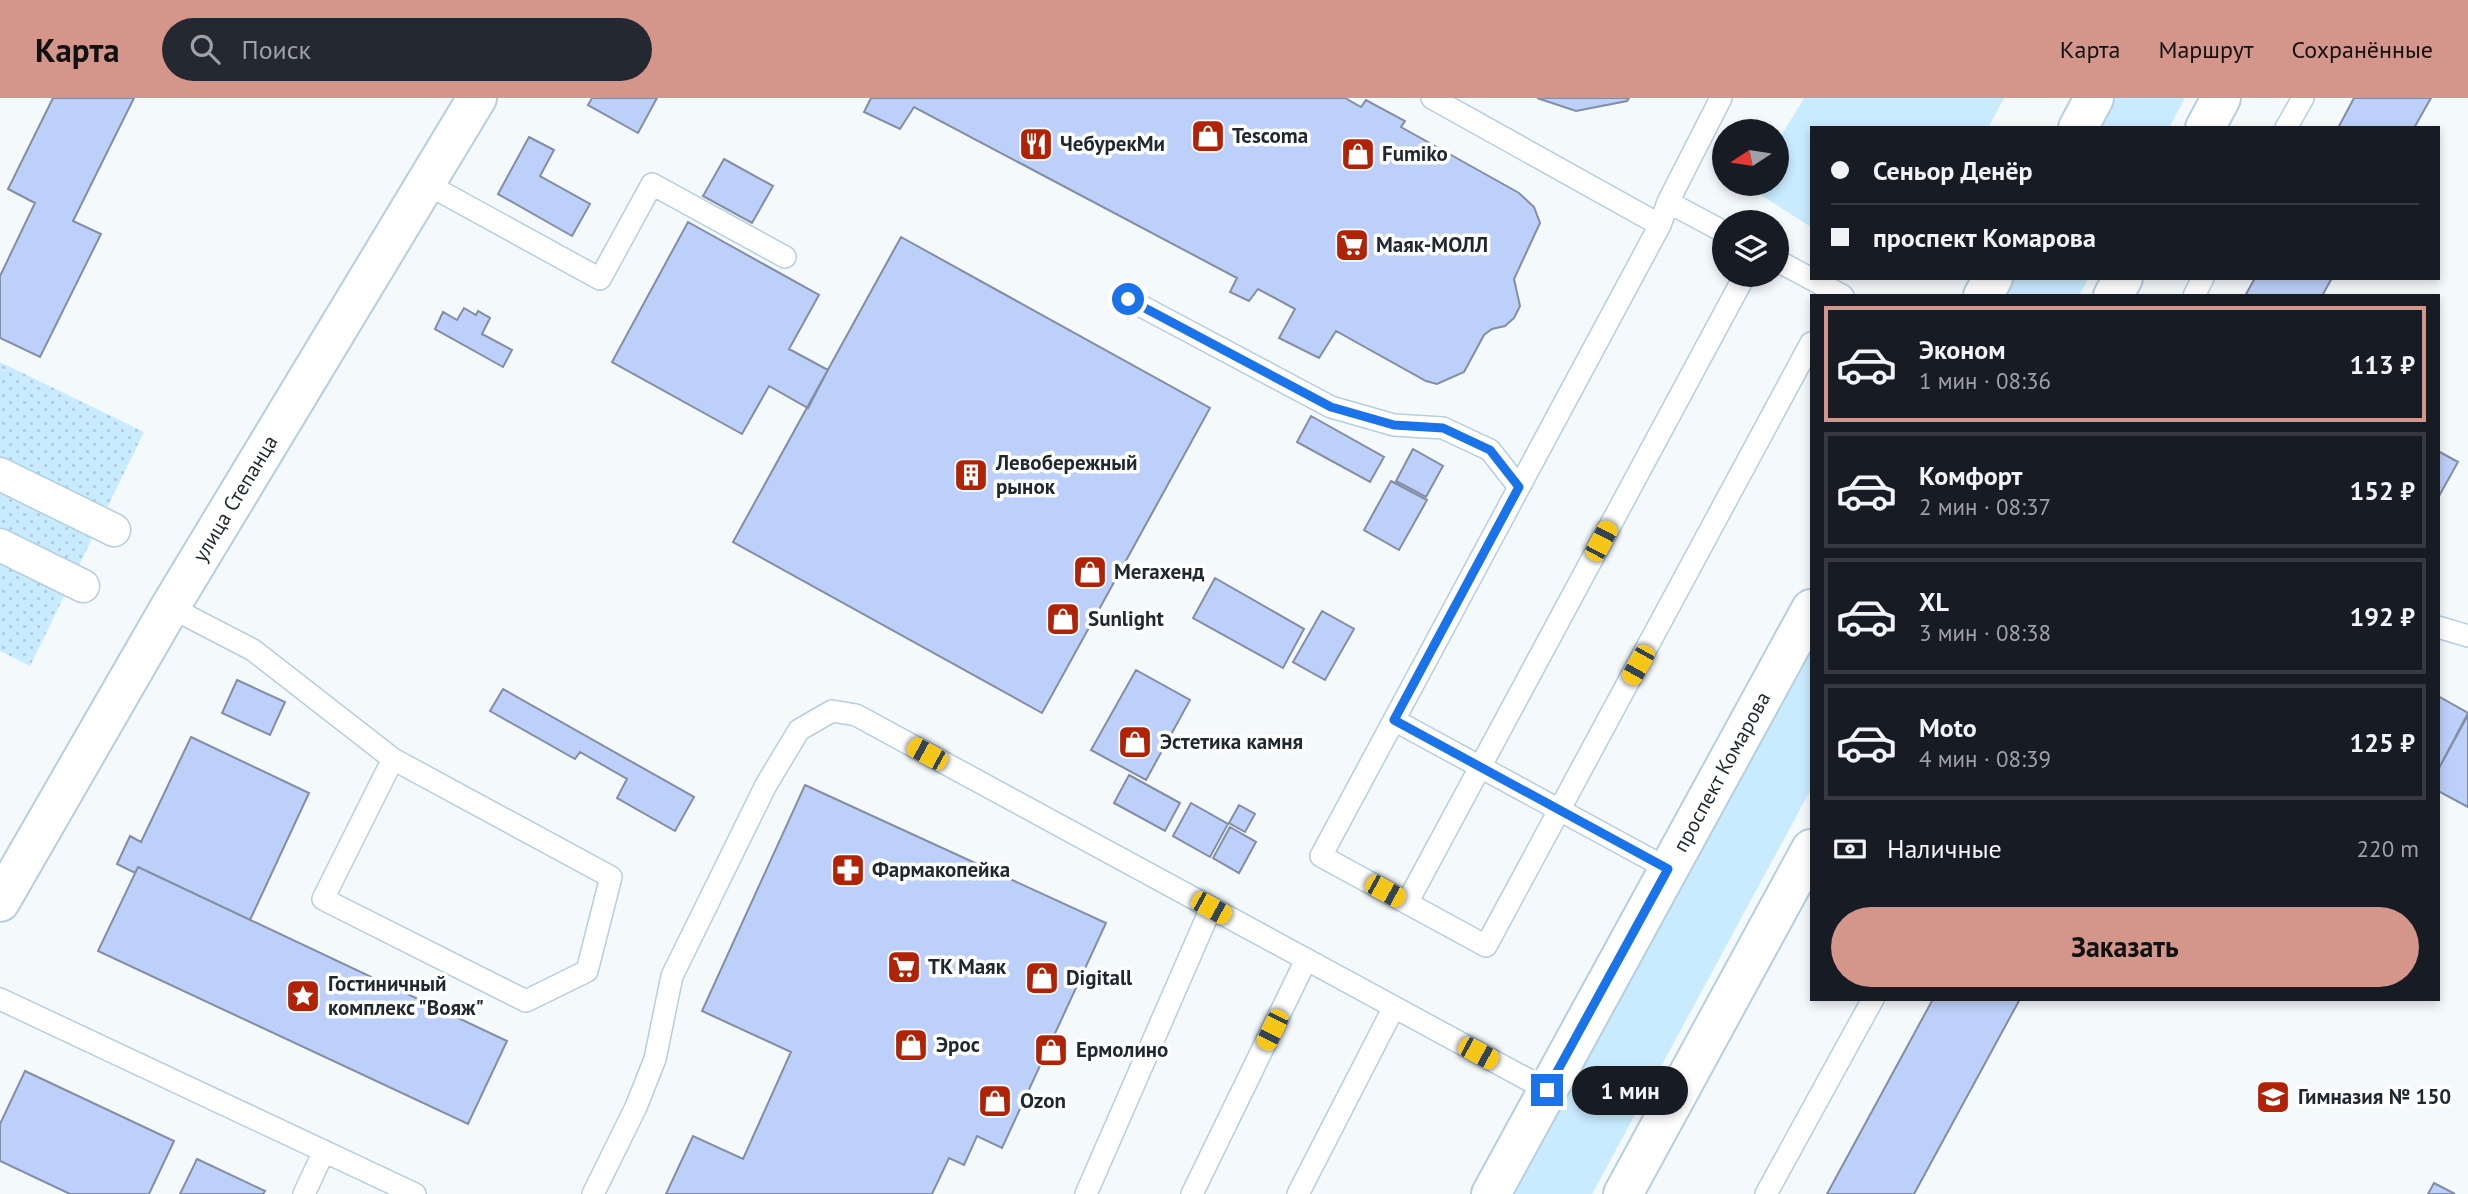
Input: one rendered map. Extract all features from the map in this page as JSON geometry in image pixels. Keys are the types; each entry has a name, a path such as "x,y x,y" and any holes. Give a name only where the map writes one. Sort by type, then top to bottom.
{"main road":[{"name":"улица Степанца","path":"0,902 170,607 477,98"},
{"path":"2079,126 2094,98"},
{"path":"2206,126 2221,98"},
{"name":"проспект Комарова","path":"1491,1194 1668,869 1793,672 1810,612"},
{"path":"1623,1194 1810,851"}],"street":[{"path":"0,474 114,530"},
{"path":"0,545 83,586"}],"lane":[{"path":"1432,98 1660,225"},
{"path":"1721,98 1668,202 1660,225 1321,856 1486,946 1810,345"},
{"path":"2287,126 2302,98"},
{"path":"427,184 600,279 652,184 785,257"},
{"path":"1668,202 1712,226"},
{"path":"1789,267 1810,279"},
{"path":"1812,280 1837,294"},
{"path":"1407,902 1739,287"},
{"path":"1128,299 1331,407 1394,425 1443,428 1490,450 1519,487"},
{"path":"170,607 253,650 393,759 611,877 587,971 526,1001 323,900 393,759"},
{"path":"2440,627 2467,633"},
{"path":"593,1194 636,1107 655,1059 672,976 746,825 799,730 832,711 856,715 1547,1090"},
{"path":"1394,720 1668,869"},
{"path":"1086,1194 1211,908"},
{"path":"1192,1194 1306,960"},
{"path":"0,999 415,1194"},
{"path":"1766,1194 1872,1001"},
{"path":"1298,1194 1394,1007"},
{"path":"304,1194 324,1151"}],"shaded area":[{"path":"1804,98 2004,98 1989,126 1810,126 1810,226 1789,213 1789,210 1784,210 1763,196 1789,196 1789,123"},
{"path":"2115,98 2185,98 2170,126 2099,126"},
{"path":"2013,280 2087,280 2080,294 2006,294"},
{"path":"0,362 144,432 30,666 0,651"},
{"path":"1810,653 1810,791 1592,1194 1515,1194"}],"building":[{"path":"53,98 134,98 73,221 101,234 40,357 0,338 0,276 35,203 8,189"},
{"path":"592,98 657,98 638,133 588,105"},
{"name":"Маяк-МОЛЛ","path":"871,98 1345,98 1361,107 1366,100 1405,121 1401,127 1519,193 1534,207 1540,223 1514,279 1520,306 1514,318 1505,326 1492,329 1484,335 1464,372 1437,384 1426,381 1336,331 1319,358 1279,338 1295,309 1258,289 1249,301 1230,292 1237,278 914,107 900,129 864,112"},
{"path":"1537,98 1629,98 1627,101 1576,111"},
{"path":"2354,98 2431,98 2415,126 2339,126"},
{"path":"529,137 554,150 540,176 590,204 572,236 498,194"},
{"path":"724,159 773,186 752,223 703,196"},
{"path":"688,222 819,295 789,349 828,370 808,408 769,386 742,434 612,362"},
{"name":"Левобережный рынок","path":"901,237 1210,408 1042,713 733,542"},
{"path":"2254,280 2331,280 2323,294 2246,294"},
{"path":"464,308 476,315 478,311 490,318 482,334 512,350 503,367 435,329 443,312 457,320"},
{"path":"1311,416 1384,457 1370,482 1297,442"},
{"path":"1413,449 1443,466 1426,497 1396,481"},
{"path":"2440,452 2458,462 2440,494"},
{"path":"1391,481 1427,500 1399,550 1364,530"},
{"path":"1215,578 1304,629 1283,668 1193,618"},
{"path":"1322,611 1354,629 1325,680 1293,662"},
{"path":"1136,670 1190,700 1146,780 1091,750"},
{"path":"237,680 285,702 270,735 222,713"},
{"path":"503,689 694,797 675,831 617,798 627,779 580,752 575,759 490,711"},
{"path":"2440,697 2468,713 2440,766"},
{"path":"2468,715 2468,807 2440,792 2440,766"},
{"path":"191,737 309,793 250,920 138,867 135,873 117,864 130,836 141,842"},
{"path":"1129,775 1180,803 1165,831 1114,803"},
{"name":"ТК Маяк","path":"805,785 1106,923 1002,1148 977,1136 964,1165 949,1158 932,1194 666,1194 693,1136 743,1159 791,1052 702,1011"},
{"path":"1191,803 1228,824 1210,857 1173,836"},
{"path":"1239,805 1255,814 1245,832 1229,823"},
{"path":"1230,827 1256,842 1239,873 1213,858"},
{"path":"138,867 507,1041 468,1124 98,951"},
{"path":"1932,1001 2019,1001 1914,1194 1827,1194"},
{"path":"25,1071 174,1141 149,1194 70,1194 0,1161 0,1124"},
{"path":"197,1159 265,1191 263,1194 180,1194"},
{"path":"2434,1183 2455,1194 2428,1194"}],"place":[{"name":"Tescoma","path":"1208,136"},
{"name":"ЧебурекМи","path":"1036,144"},
{"name":"Fumiko","path":"1358,154"},
{"name":"Маяк-МОЛЛ","path":"1352,245"},
{"name":"Левобережный рынок","path":"971,475"},
{"name":"Мегахенд","path":"1090,572"},
{"name":"Sunlight","path":"1063,619"},
{"name":"Эстетика камня","path":"1135,742"},
{"name":"Фармакопейка","path":"848,870"},
{"name":"ТК Маяк","path":"904,967"},
{"name":"Digitall","path":"1042,978"},
{"name":"Гостиничный комплекс \"Вояж\"","path":"303,996"},
{"name":"Эрос","path":"911,1045"},
{"name":"Ермолино","path":"1051,1050"},
{"name":"Гимназия № 150","path":"2273,1097"},
{"name":"Ozon","path":"995,1101"}],"route":[{"path":"1128,299 1331,407 1394,425 1443,428 1490,450 1519,487 1394,720 1668,869 1547,1090"}]}
